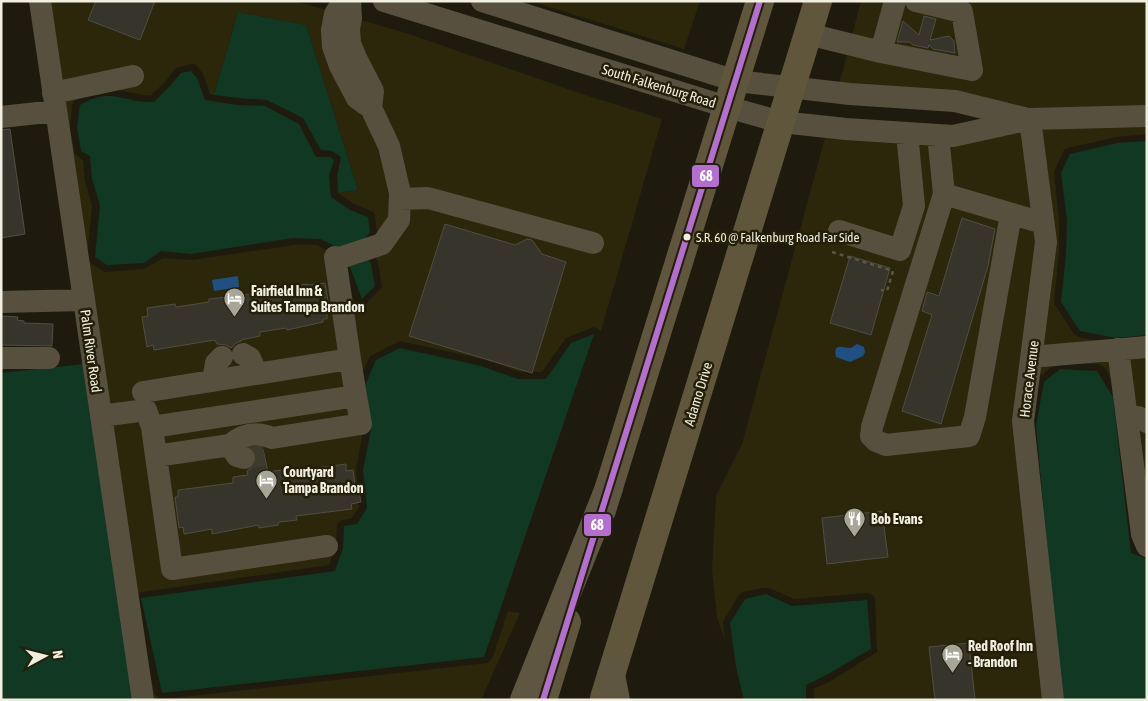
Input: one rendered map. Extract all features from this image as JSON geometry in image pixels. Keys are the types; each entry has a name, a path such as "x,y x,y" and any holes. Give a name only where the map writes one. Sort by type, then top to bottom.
{"highway":[{"path":"524,700 609,488"}],"main road":[{"path":"542,700 760,1"},
{"name":"Adamo Drive","path":"610,691 818,1"}],"street":[{"name":"Palm River Road","path":"40,1 143,700"},
{"path":"156,456 252,449 361,424 350,359 339,257 382,244 399,220 400,193 389,146 371,108 357,98 340,66 333,46 332,30 335,14 342,1"},
{"path":"350,1 350,43 373,91 371,108"},
{"name":"South Falkenburg Road","path":"384,1 781,122 846,129 953,136 1030,119 1147,116"},
{"name":"South Falkenburg Road","path":"482,1 736,81 791,88 955,101 1030,119"},
{"path":"540,1 543,8 563,26"},
{"path":"882,52 895,1"},
{"path":"808,34 945,66 972,70 962,12 916,1"},
{"path":"943,100 945,66"},
{"path":"1,117 55,102 133,76"},
{"name":"Horace Avenue","path":"1030,119 1046,242 1023,421 1053,700"},
{"path":"839,231 900,250 914,206 907,133"},
{"path":"938,135 944,194 872,427 871,436 876,442 886,445 969,436 975,417 1011,214"},
{"path":"400,198 428,198 442,194 530,218 593,243"},
{"path":"944,194 1044,223"},
{"path":"1,302 84,300"},
{"path":"1031,357 1147,347"},
{"path":"1118,349 1137,420 1142,534 1147,546"},
{"path":"213,381 216,363 232,356 250,358 257,374"},
{"path":"1,358 49,358"},
{"path":"143,392 350,359"},
{"path":"152,427 356,396"},
{"path":"101,416 146,410 152,427 172,569 327,546"}],"path":[{"path":"832,252 893,271 887,292 881,290"}],"shaded area":[{"path":"49,1 295,1 406,33 585,95 662,119 601,331 594,327 566,338 542,372 520,372 482,359 400,341 370,356 359,380 364,426 356,469 359,507 352,518 340,521 337,524 336,547 329,565 136,593","holes":["238,12 306,25 358,190 338,193 354,204 373,212 375,216 377,234 370,244 378,263 382,287 364,306 359,306 355,302 328,251 317,245 294,245 192,260 163,258 144,269 105,272 90,263 87,257 92,206 85,181 83,160 75,154 70,130 74,101 89,92 109,88 151,95 176,68 192,64 196,65 203,74 210,94 214,95"]},
{"path":"530,1 700,1 684,49"},
{"path":"861,1 1147,1 1147,109 1038,111 839,85"},
{"path":"1147,124 1147,134 1116,137 1064,150 1054,172 1059,221 1059,255 1054,301 1074,334 1079,337 1117,345 1147,342 1147,552 1120,394 1104,367 1098,364 1057,363 1039,377 1040,127"},
{"path":"1023,129 1037,243 1014,422 1044,700 815,700 813,689 829,682 877,652 875,599 873,595 867,593 794,599 769,588 743,592 738,596 723,622 725,639 717,618 712,570 716,496 742,444 826,134"},
{"path":"508,611 520,613 481,700 151,700 143,644 155,694 159,699 163,699 487,663 492,659"}],"green space":[{"path":"238,12 306,25 358,190 338,193 337,176 341,157 332,151 321,150 303,118 267,100 214,95"},
{"path":"191,71 197,78 205,100 238,105 265,106 299,124 316,157 330,157 334,160 329,176 331,197 350,210 368,217 370,232 361,244 371,264 375,286 362,299 347,259 333,245 320,239 293,238 191,254 161,251 144,263 107,265 95,257 100,205 92,179 90,156 81,151 77,128 80,105 91,99 109,96 154,102 181,73"},
{"path":"1147,141 1147,335 1116,338 1080,331 1061,302 1066,255 1067,220 1061,173 1070,154 1117,143"},
{"path":"594,334 484,657 162,693 141,598 335,571 343,548 344,526 357,524 367,508 363,470 372,425 355,396 366,383 376,360 400,348 481,366 518,379 546,379 571,343"},
{"path":"84,364 134,700 1,700 1,373"},
{"path":"1060,369 1097,371 1113,397 1131,553 1147,559 1147,700 1063,700 1036,425 1044,382"},
{"path":"766,594 792,606 867,600 871,649 806,685 806,700 744,700 736,667 730,623 745,599"}],"water":[{"path":"238,276 239,287 214,291 212,280"},
{"path":"857,344 864,347 865,352 863,356 850,362 836,357 835,352 837,348 851,348"}],"building":[{"path":"96,1 155,1 140,40 88,20"},
{"path":"924,16 936,19 930,40 949,36 954,41 955,53 933,49 929,45 928,48 913,45 910,42 897,42 903,21 919,35"},
{"path":"10,129 25,234 1,238 1,130"},
{"path":"962,218 995,229 988,266 941,424 902,411 932,315 922,311 927,292 939,296"},
{"path":"445,224 515,245 527,239 532,240 542,254 566,262 532,373 409,336"},
{"path":"850,256 890,268 871,335 830,323"},
{"name":"Fairfield Inn & Suites Tampa Brandon","path":"325,283 330,312 327,312 327,319 323,319 323,322 287,330 286,328 260,332 260,336 241,340 231,348 226,345 217,344 215,340 154,350 153,345 147,347 142,317 148,316 147,308 175,304 176,307 209,302 209,299 280,291 280,288"},
{"path":"1,316 18,317 17,320 24,321 24,323 53,324 52,346 1,345"},
{"name":"Courtyard Tampa Brandon","path":"252,448 263,449 268,472 289,469 290,474 316,471 316,468 346,464 346,471 353,470 355,486 358,486 361,502 351,504 352,509 296,516 297,520 279,522 278,525 259,528 259,525 212,534 212,529 184,534 183,527 179,528 175,497 178,497 178,490 233,483 233,477 248,475 247,471 257,461 257,454"},
{"name":"Bob Evans","path":"882,511 888,557 827,564 822,518"},
{"name":"Red Roof Inn - Brandon","path":"969,643 975,700 935,700 929,647"}],"tunnel":[{"path":"244,458 264,455"}],"transit line":[{"name":"68","path":"543,700 760,1"}],"place":[{"name":"S.R. 60 @ Falkenburg Road Far Side","path":"687,237"},
{"name":"Fairfield Inn & Suites Tampa Brandon","path":"235,318"},
{"name":"Courtyard Tampa Brandon","path":"267,499"},
{"name":"Bob Evans","path":"855,538"},
{"name":"Red Roof Inn - Brandon","path":"952,673"}]}
